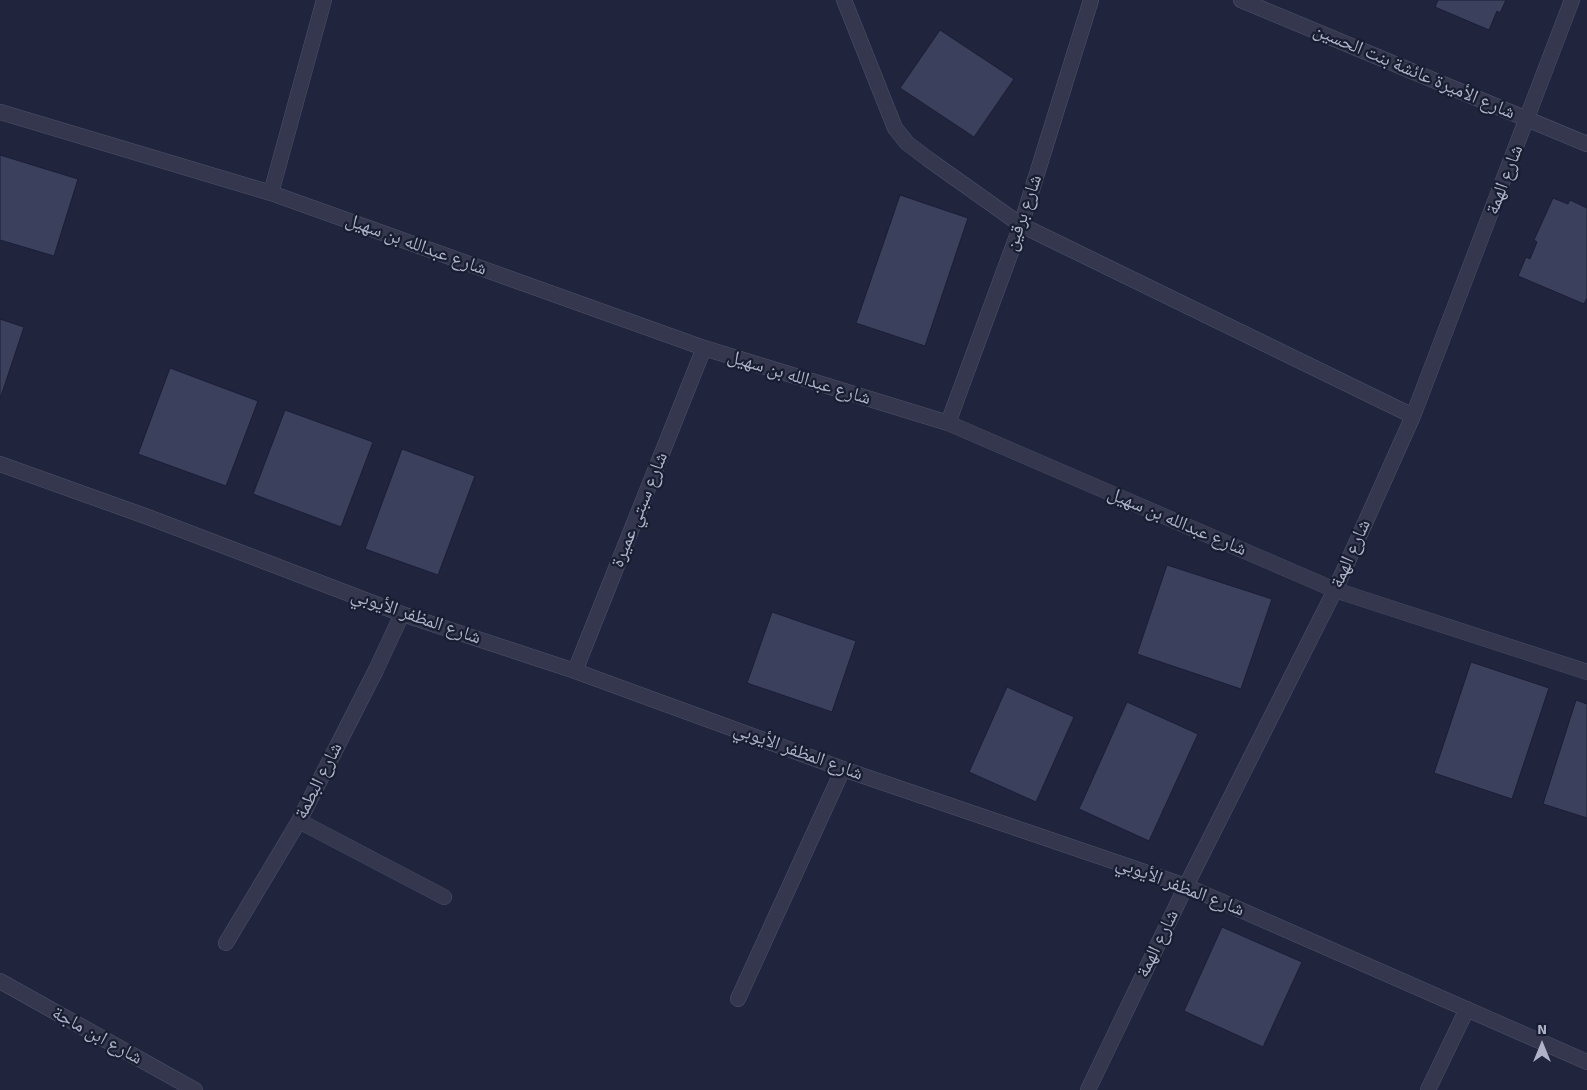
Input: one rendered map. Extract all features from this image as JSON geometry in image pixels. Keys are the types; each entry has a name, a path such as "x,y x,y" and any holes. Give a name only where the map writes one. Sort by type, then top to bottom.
{"street":[{"path":"271,193 324,0"},
{"path":"844,0 895,128 908,143 928,159 1021,225 1413,416"},
{"name":"شارع برقين","path":"948,423 1021,225 1091,0"},
{"name":"شارع الأميرة عائشة بنت الحسين","path":"1241,0 1587,144"},
{"name":"شارع الهمة","path":"1088,1090 1186,886 1335,590 1413,416 1572,0"},
{"name":"شارع عبدالله بن سهيل","path":"0,112 271,193 704,348 948,423 1335,590 1587,672"},
{"name":"شارع سبتي عميرة","path":"575,671 704,348"},
{"name":"شارع المظفر الأيوبي","path":"0,464 148,517 402,614 575,671 843,769 1186,886 1587,1062"},
{"name":"شارع البطمة","path":"226,943 299,821 402,614"},
{"path":"738,1000 843,769"},
{"path":"299,821 444,897"},
{"name":"شارع ابن ماجة","path":"0,981 195,1090"},
{"path":"1428,1090 1467,1009"}],"building":[{"path":"1438,0 1506,0 1500,13 1497,11 1489,30 1435,7"},
{"path":"940,30 1014,79 974,137 900,88"},
{"path":"0,155 78,179 54,256 0,240"},
{"path":"900,195 968,218 925,346 856,323"},
{"path":"1553,198 1568,204 1570,200 1587,208 1587,298 1584,304 1518,276 1526,257 1530,259 1537,242 1534,240"},
{"path":"0,319 24,327 0,399"},
{"path":"170,368 258,401 226,486 138,454"},
{"path":"285,410 373,442 341,527 253,494"},
{"path":"402,449 475,476 438,575 365,549"},
{"path":"1167,565 1272,599 1241,689 1137,654"},
{"path":"772,612 856,641 832,712 747,683"},
{"path":"1471,662 1549,688 1512,799 1434,773"},
{"path":"1007,687 1074,717 1036,802 969,772"},
{"path":"1576,700 1587,704 1587,818 1543,804"},
{"path":"1127,702 1198,734 1149,841 1079,809"},
{"path":"1222,927 1302,962 1263,1047 1184,1011"}]}
